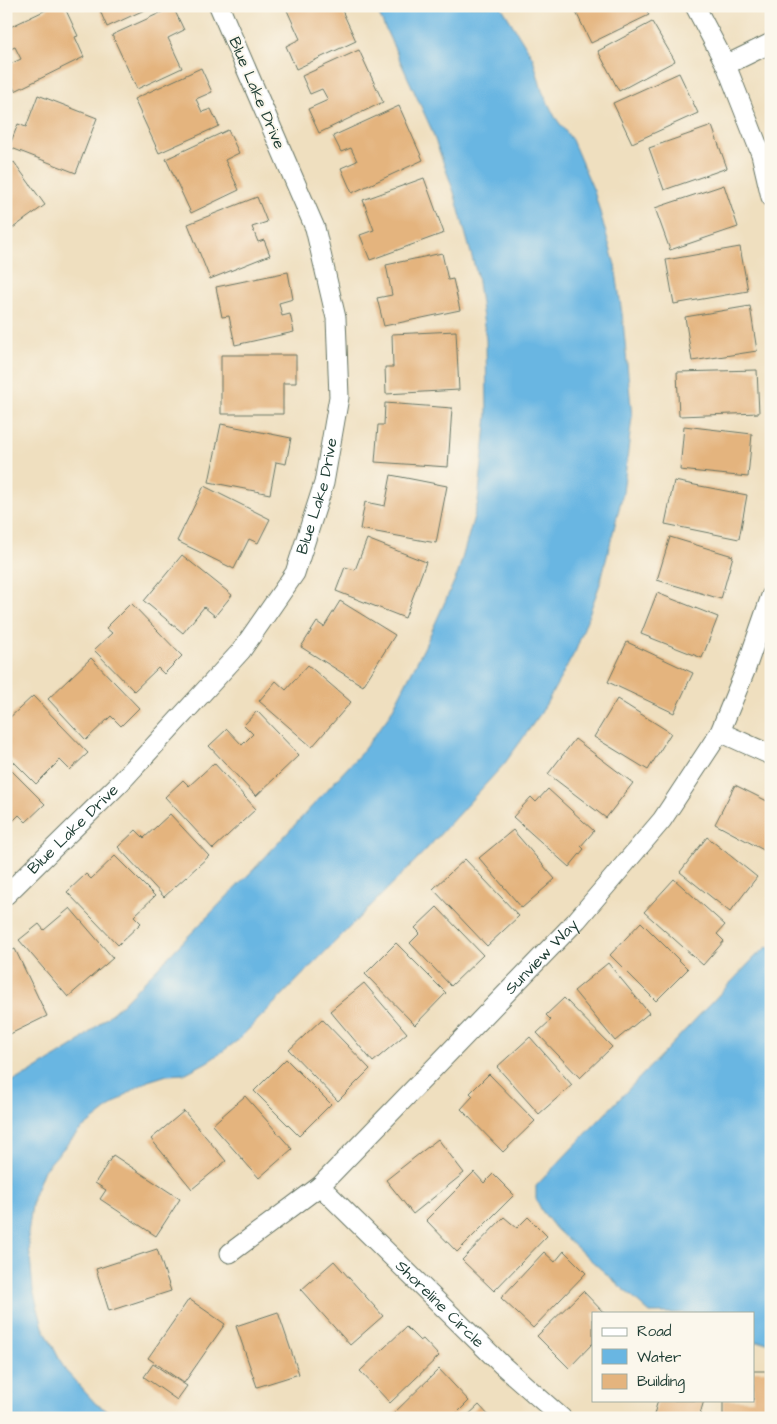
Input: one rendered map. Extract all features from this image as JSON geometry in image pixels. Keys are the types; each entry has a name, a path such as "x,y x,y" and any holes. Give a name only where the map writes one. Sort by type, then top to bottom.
{"street":[{"name":"Blue Lake Drive","path":"6,895 120,783 241,651 295,573 324,483 339,397 336,318 315,228 219,6"},
{"path":"696,6 726,65 761,154 771,196"},
{"path":"726,65 771,43"},
{"name":"Sunview Way","path":"230,1253 320,1186 576,920 662,820 720,732 771,596"},
{"path":"720,732 771,755"},
{"name":"Shoreline Circle","path":"320,1186 502,1365 562,1418"}],"water":[{"path":"375,6 501,6 533,58 542,91 555,117 572,140 594,191 615,265 623,321 632,417 623,493 600,584 576,650 541,713 505,763 424,852 237,1041 209,1061 184,1074 167,1075 148,1081 129,1092 78,1132 44,1170 33,1198 28,1234 33,1290 43,1327 65,1370 96,1404 120,1418 6,1418 6,1084 28,1074 75,1045 121,1005 255,868 361,753 389,716 424,648 458,573 478,502 487,416 486,340 477,275 454,192 430,126"},
{"path":"767,947 771,947 771,1342 754,1342 754,1312 649,1312 556,1229 542,1211 536,1199 536,1186 756,956"}],"building":[{"path":"47,6 64,6 78,36 75,37 84,57 15,91 6,73 6,66 21,59 15,47 6,51 6,29 48,9"},
{"path":"98,6 153,6 107,27"},
{"path":"290,6 340,6 356,41 296,69 286,46 300,39 286,8"},
{"path":"573,6 644,6 649,15 591,43"},
{"path":"173,7 184,30 168,38 182,68 137,89 112,35"},
{"path":"652,22 675,61 619,91 598,51"},
{"path":"359,50 383,102 319,133 308,109 328,100 322,89 310,94 302,76"},
{"path":"201,68 212,92 196,99 202,112 211,109 219,126 159,153 134,99"},
{"path":"679,73 698,113 632,143 613,103"},
{"path":"38,95 97,118 76,173 9,147 18,124 26,127"},
{"path":"399,106 423,160 352,193 341,168 357,161 351,148 341,152 333,136"},
{"path":"712,126 727,168 664,190 649,148"},
{"path":"228,130 239,153 225,160 239,190 191,213 166,159"},
{"path":"14,162 45,205 6,233 6,168"},
{"path":"424,178 444,233 370,260 360,235 374,230 363,200"},
{"path":"724,185 738,227 670,250 655,208"},
{"path":"257,197 267,222 252,227 258,242 264,240 270,255 210,279 188,224"},
{"path":"740,247 748,291 674,304 666,260"},
{"path":"442,253 448,280 453,279 460,310 384,326 377,298 392,295 386,265"},
{"path":"288,272 293,299 279,303 282,316 290,314 294,332 235,345 229,316 222,317 216,287"},
{"path":"750,306 757,351 692,361 685,317"},
{"path":"456,331 459,390 386,394 385,367 393,367 392,334"},
{"path":"221,355 296,355 296,383 283,383 283,414 221,414"},
{"path":"757,370 759,413 679,416 677,372"},
{"path":"385,403 452,408 448,467 375,462 378,425 384,425"},
{"path":"221,424 291,438 286,464 276,462 270,494 209,482"},
{"path":"684,426 752,434 748,477 680,470"},
{"path":"391,475 447,486 436,543 360,529 365,502 385,506"},
{"path":"674,481 747,495 739,539 665,524"},
{"path":"204,486 270,519 258,543 249,539 234,569 177,541"},
{"path":"670,537 733,556 721,599 657,580"},
{"path":"367,539 426,562 405,618 336,591 345,567 355,570"},
{"path":"182,555 232,595 215,616 204,607 183,633 144,601"},
{"path":"657,593 718,617 702,658 641,634"},
{"path":"340,601 395,635 363,686 301,647 317,622 324,627"},
{"path":"131,603 182,656 164,674 158,668 134,691 94,650 112,633 106,628"},
{"path":"627,642 693,673 674,713 608,682"},
{"path":"91,658 139,708 121,726 111,716 86,740 48,699"},
{"path":"308,665 351,702 312,747 259,701 276,681 286,690"},
{"path":"33,696 88,753 70,770 60,760 36,784 6,754 6,721"},
{"path":"617,699 671,733 648,770 594,737"},
{"path":"257,711 299,755 256,796 209,746 227,729 242,745 253,734 244,725"},
{"path":"575,739 633,783 606,818 548,774"},
{"path":"214,763 256,809 213,849 165,797 183,780 189,786"},
{"path":"6,765 45,804 26,822 19,815 6,828"},
{"path":"735,785 771,803 771,854 715,824"},
{"path":"548,789 594,831 581,846 584,849 569,867 513,817 531,797 536,802"},
{"path":"170,814 209,856 164,897 118,847 136,830 144,838"},
{"path":"513,830 555,879 522,908 479,858"},
{"path":"707,837 757,877 730,912 680,872"},
{"path":"115,856 155,896 134,916 141,923 118,945 67,892 86,874 91,879"},
{"path":"465,859 519,916 487,946 433,889"},
{"path":"674,879 725,925 717,934 724,941 703,965 644,912"},
{"path":"437,907 483,955 451,986 410,943 420,933 415,928"},
{"path":"70,908 113,958 68,997 19,940 39,924 44,930"},
{"path":"641,922 688,969 656,1001 610,955"},
{"path":"396,943 446,993 415,1025 365,974"},
{"path":"15,949 47,1016 6,1036 6,953"},
{"path":"608,963 649,1013 615,1041 574,991"},
{"path":"364,983 407,1033 373,1062 330,1011"},
{"path":"564,998 612,1047 580,1078 537,1033 551,1020 546,1015"},
{"path":"322,1019 370,1069 338,1101 289,1050"},
{"path":"530,1037 572,1085 539,1114 497,1067"},
{"path":"286,1059 331,1104 299,1136 254,1091"},
{"path":"489,1074 535,1121 503,1152 461,1109 473,1096 470,1093"},
{"path":"245,1096 292,1149 259,1178 212,1125"},
{"path":"184,1111 226,1161 192,1189 151,1139"},
{"path":"438,1139 464,1173 413,1214 386,1180"},
{"path":"113,1155 180,1199 156,1236 100,1199 106,1190 95,1183"},
{"path":"474,1172 484,1183 493,1174 514,1195 457,1252 426,1220"},
{"path":"504,1217 517,1228 528,1217 547,1236 494,1291 462,1260"},
{"path":"157,1249 171,1291 109,1311 96,1269"},
{"path":"564,1251 586,1273 533,1328 501,1298 544,1252 555,1262"},
{"path":"334,1261 383,1316 350,1345 301,1290"},
{"path":"583,1291 603,1312 592,1312 592,1344 569,1368 537,1336"},
{"path":"189,1299 225,1324 184,1383 148,1358"},
{"path":"278,1312 299,1374 257,1387 236,1326"},
{"path":"406,1327 420,1341 423,1339 439,1356 390,1403 360,1371"},
{"path":"153,1364 187,1386 177,1400 144,1377"},
{"path":"439,1369 469,1401 452,1418 389,1418"},
{"path":"754,1371 766,1371 768,1418 723,1418 723,1402 754,1402"},
{"path":"657,1402 703,1402 699,1418 653,1418"},
{"path":"479,1405 491,1418 465,1418"}]}
